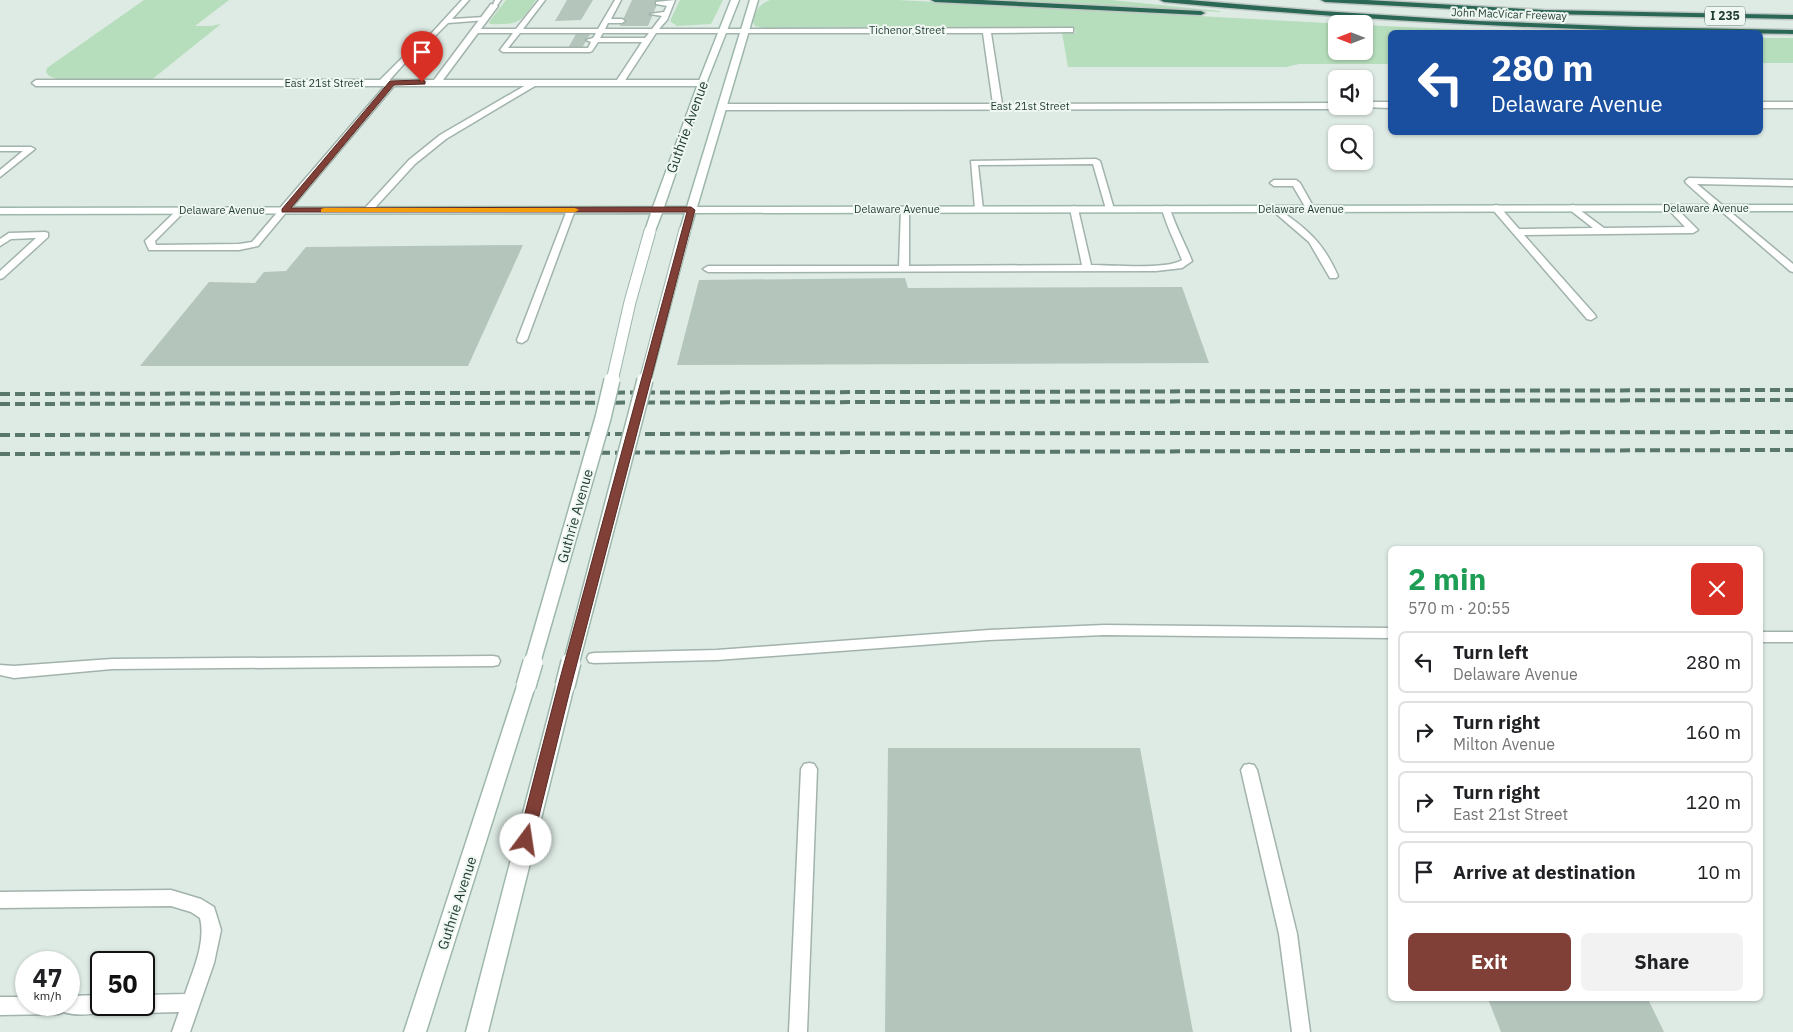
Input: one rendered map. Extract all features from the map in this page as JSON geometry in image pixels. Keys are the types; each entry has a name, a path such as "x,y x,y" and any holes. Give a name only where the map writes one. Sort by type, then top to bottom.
{"highway":[{"path":"935,0 1210,14"},
{"name":"John MacVicar Freeway","path":"1164,0 1468,24 1626,30"},
{"name":"John MacVicar Freeway","path":"1325,0 1544,12 1658,16 1793,17"},
{"path":"1428,0 1658,16"},
{"path":"1220,14 1468,24"},
{"name":"John MacVicar Freeway","path":"1763,32 1793,32"}],"main road":[{"name":"Guthrie Avenue","path":"415,1032 526,686 603,418 630,302 650,232 702,84 735,0"},
{"name":"Guthrie Avenue","path":"477,1032 565,686 685,230 754,0"},
{"path":"437,82 496,3"},
{"name":"Tichenor Street","path":"744,30 1070,30"},
{"path":"987,30 998,106"},
{"name":"East 21st Street","path":"36,83 437,82 702,84"},
{"path":"284,210 387,83"},
{"path":"1373,106 1388,105"},
{"path":"1763,105 1793,105"},
{"name":"East 21st Street","path":"723,107 1328,106"},
{"name":"Delaware Avenue","path":"0,211 1793,208"}],"lane":[{"path":"387,83 419,44 431,37 466,0"},
{"path":"542,0 504,50 590,50 617,11"},
{"path":"668,9 654,12 668,9"},
{"path":"620,83 668,9"},
{"path":"447,21 485,19"},
{"path":"476,31 744,30"},
{"path":"512,39 556,39"},
{"path":"587,40 648,40"},
{"path":"368,210 412,162 443,137 536,83"},
{"path":"0,149 31,149 0,174"},
{"path":"979,209 974,163 1096,161 1110,209"},
{"path":"1793,183 1689,180 1793,268"},
{"path":"1274,183 1296,183 1310,208"},
{"path":"1496,208 1591,316"},
{"path":"1573,208 1602,231"},
{"path":"1517,232 1693,230 1671,208"},
{"path":"904,268 905,209"},
{"path":"1074,209 1087,267"},
{"path":"708,269 1156,268 1178,266 1187,261 1179,240 1172,230 1166,209"},
{"path":"1276,209 1282,217 1301,228 1312,238 1333,276"},
{"path":"182,210 150,241 152,248 239,248 255,244 284,210"},
{"path":"522,340 571,210"},
{"path":"0,243 9,236 46,235 0,276"},
{"path":"594,658 717,655 989,635 1104,630 1388,633"},
{"path":"1763,636 1793,637"},
{"path":"0,670 14,672 112,664 493,660"},
{"path":"798,1032 809,769"},
{"path":"1249,770 1288,934 1302,1032"},
{"path":"0,900 171,898 196,905 208,913 212,930 205,963 181,1032"},
{"path":"155,1004 191,1003"},
{"path":"0,1006 15,1006"}],"green space":[{"path":"144,0 229,0 195,26 221,24 150,81 57,79 49,76 46,72 47,68"},
{"path":"506,0 536,0 526,14 518,21 507,24 490,24 489,22"},
{"path":"680,0 723,0 711,24 677,26 670,21"},
{"path":"770,0 898,0 1328,23 1328,60 1373,60 1373,25 1469,30 1388,30 1388,64 1299,64 1286,67 1068,67 1062,33 1076,33 1074,27 763,28 755,26 753,22 760,6"},
{"path":"994,0 1111,0 1220,12"},
{"path":"1763,38 1793,38 1793,63 1763,63"}],"building":[{"path":"567,0 593,0 581,20 555,21"},
{"path":"632,0 659,0 648,26 620,26"},
{"path":"576,34 590,34 582,48 568,48"},
{"path":"523,245 468,366 140,366 209,282 255,283 264,272 286,271 306,247"},
{"path":"905,278 908,288 1182,287 1209,363 677,365 699,280"},
{"path":"888,748 1140,748 1193,1032 885,1032"},
{"path":"1489,1001 1649,1001 1664,1032 1501,1032"}],"railway":[{"path":"0,394 1793,390"},
{"path":"0,404 1793,400"},
{"path":"0,435 1793,432"},
{"path":"0,454 1793,450"}],"slow traffic":[{"path":"324,210 575,210"}],"route":[{"path":"422,82 392,83 284,210 691,210 526,840"}]}
